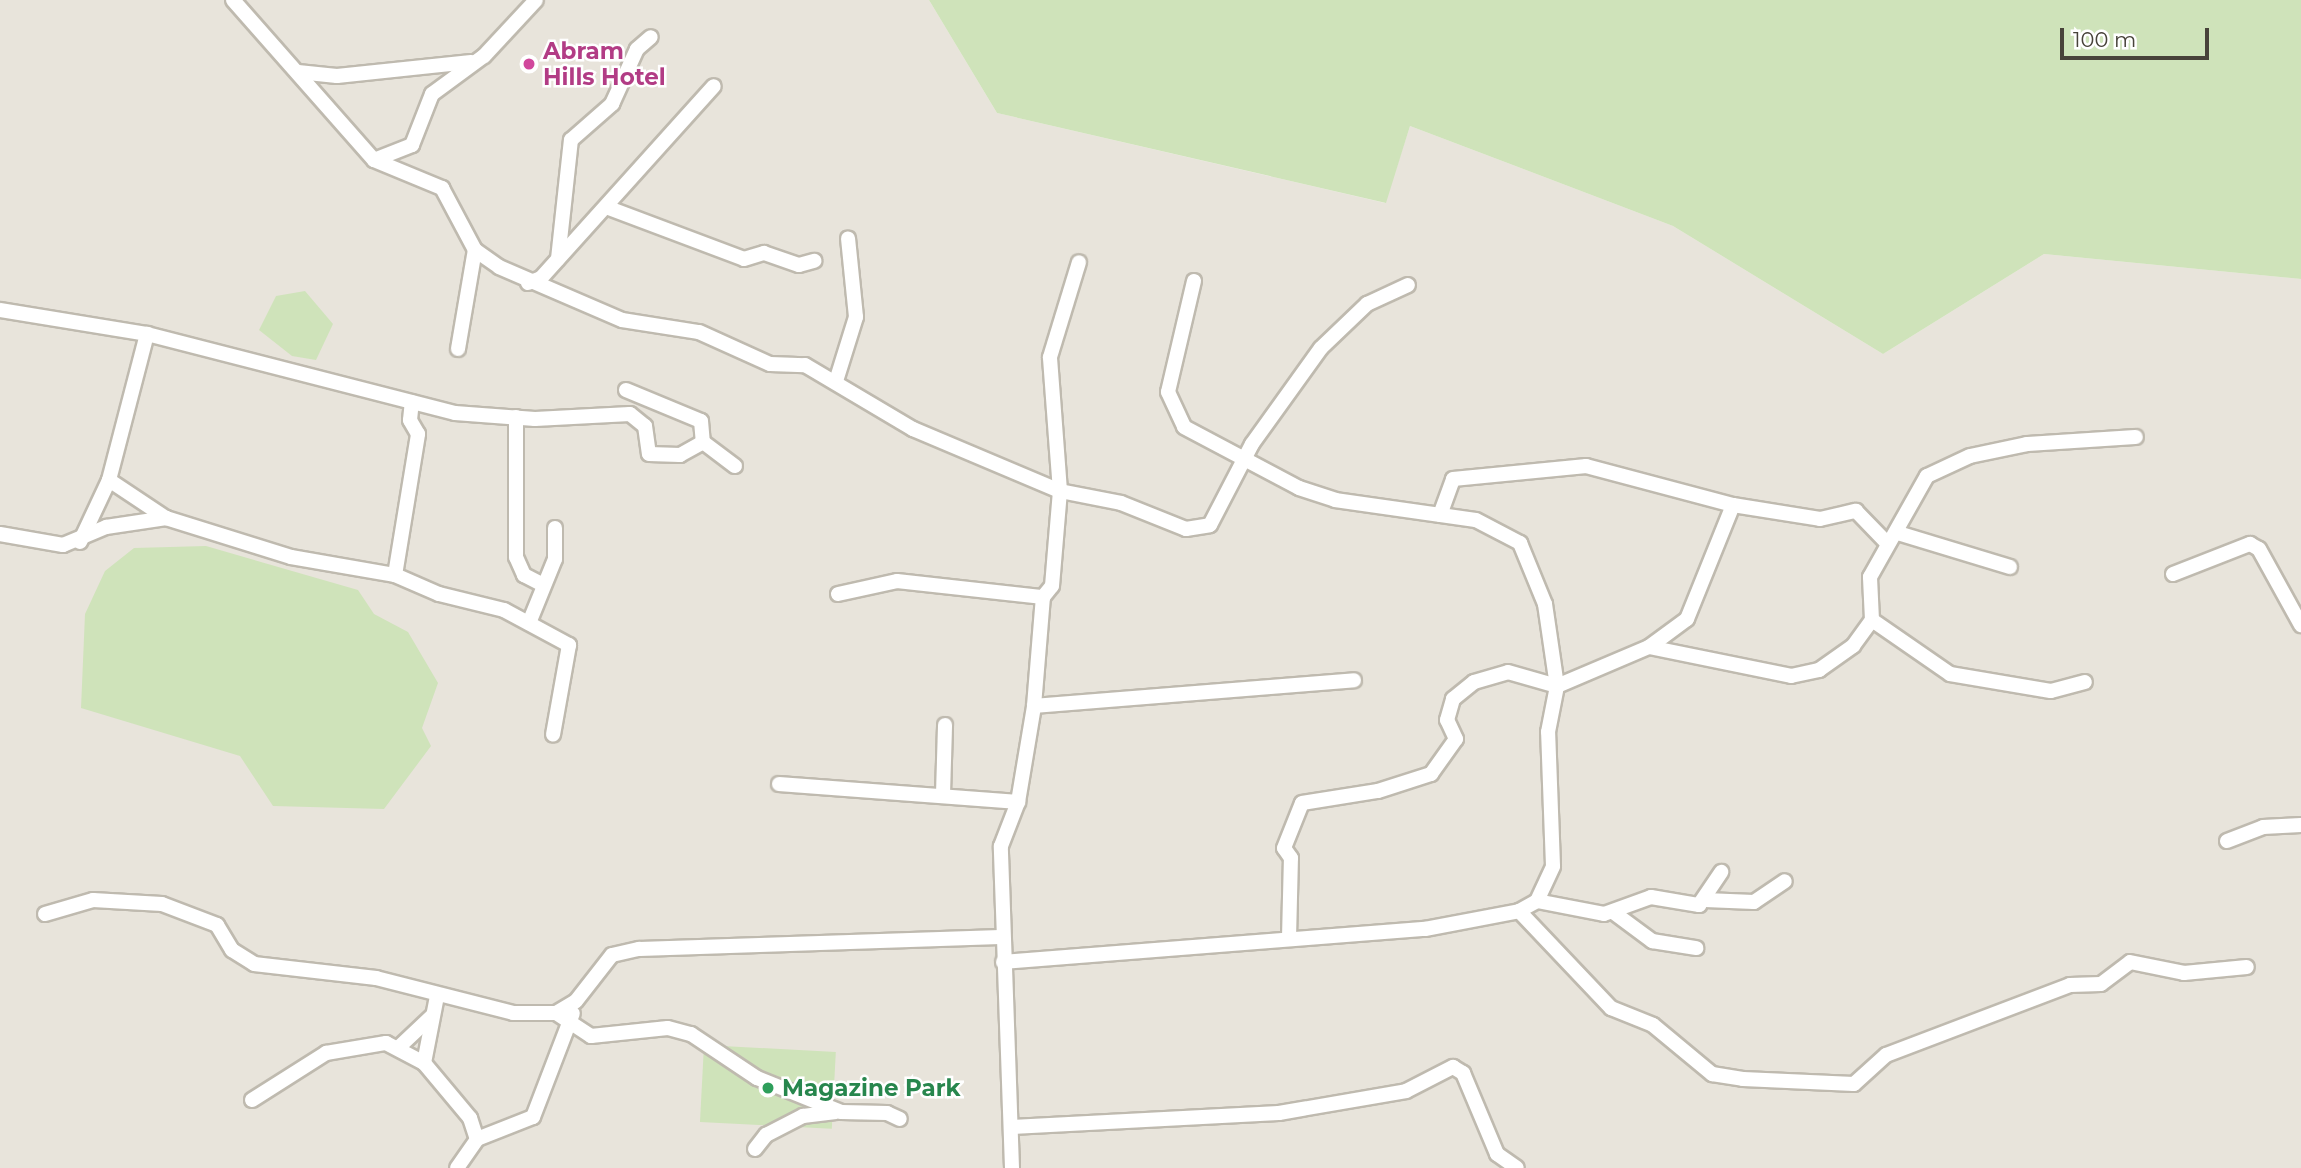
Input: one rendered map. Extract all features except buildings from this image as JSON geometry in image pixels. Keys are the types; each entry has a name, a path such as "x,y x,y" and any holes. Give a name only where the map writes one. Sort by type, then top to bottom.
{"street":[{"path":"233,0 373,160 442,188 475,250 539,284 622,320 674,326 770,364 805,365 837,378 913,429 1060,491 1111,500 1186,529 1210,524 1246,464 1252,444 1321,348 1367,304 1408,285"},
{"path":"373,160 412,145 432,94 477,61 536,0"},
{"path":"558,259 571,139 612,104 637,49 651,37"},
{"path":"298,72 337,76 477,61"},
{"path":"539,284 558,259 714,86"},
{"path":"606,207 744,259 764,253 799,265 814,261"},
{"path":"837,378 856,317 848,238"},
{"path":"458,349 475,250"},
{"path":"1012,1168 1001,937 1001,846 1018,802 1034,706 1043,597 1052,586 1060,491 1050,357 1079,262"},
{"path":"1003,962 1425,929 1519,911 1537,901 1553,866 1548,732 1557,686 1545,604 1528,550 1476,520 1440,515 1415,506 1335,500 1246,464 1174,414 1168,392 1194,281"},
{"path":"0,310 147,334 412,402 516,417 630,414 645,426 649,454 680,455 703,442"},
{"path":"79,542 109,480 147,334"},
{"path":"626,390 701,421 703,442 735,466"},
{"path":"395,575 418,434 410,421 412,402"},
{"path":"516,417 516,556 524,576 540,583"},
{"path":"1649,647 1804,675 1833,663 1872,620 1870,577 1920,485 1958,461 2027,444 2136,437"},
{"path":"1440,515 1453,480 1586,466 1733,505 1820,519 1856,511 1892,538 2010,567"},
{"path":"109,480 166,518 291,557 395,575 529,623 569,645 553,734"},
{"path":"1289,938 1291,858 1284,848 1302,803 1378,792 1431,774 1456,739 1447,720 1453,699 1474,682 1508,673 1557,686 1649,647 1687,619 1733,505"},
{"path":"0,534 79,542 106,527 166,518"},
{"path":"529,623 540,583 555,559 555,528"},
{"path":"2173,574 2250,544 2259,549 2301,625"},
{"path":"838,594 897,581 1043,597"},
{"path":"1872,620 1950,674 2050,691 2085,682"},
{"path":"1034,706 1354,680"},
{"path":"943,794 945,725"},
{"path":"779,784 943,794 1018,802"},
{"path":"2227,841 2263,827 2301,825"},
{"path":"1705,900 1721,872"},
{"path":"1613,912 1651,897 1692,905 1705,900 1754,902 1785,881"},
{"path":"45,914 93,900 162,904 217,925 232,950 254,964 376,978 437,996 513,1013 556,1013 591,1036 668,1028 691,1034 757,1078 841,1112"},
{"path":"1537,901 1613,912 1652,941 1696,948"},
{"path":"1519,911 1611,1008 1653,1025 1712,1074 1742,1079 1854,1084 1886,1055 2070,985 2101,984 2130,962 2185,973 2247,967"},
{"path":"556,1013 576,1001 611,955 639,949 1001,937"},
{"path":"424,1063 437,996"},
{"path":"457,1168 477,1139 533,1117 571,1021 576,1001"},
{"path":"398,1048 432,1016"},
{"path":"252,1100 326,1054 368,1042 398,1048 424,1063 470,1118 477,1139"},
{"path":"1012,1127 1279,1113 1406,1091 1453,1067 1463,1073 1497,1154 1517,1168"},
{"path":"755,1149 765,1135 803,1116 841,1112 887,1113 900,1119"}],"shaded area":[{"path":"0,0 929,0 997,113 1385,203 1410,126 1673,226 1883,354 2044,254 2301,279 2301,1168 0,1168"}],"green space":[{"path":"929,0 2301,0 2301,279 2044,254 1883,354 1673,226 1410,126 1386,203 997,113"},
{"path":"305,291 333,324 316,360 292,356 259,330 276,296"},
{"path":"206,546 358,590 374,614 408,632 438,683 422,728 431,746 384,809 273,806 240,756 81,708 85,614 105,571 134,548"},
{"name":"Magazine Park","path":"704,1045 836,1052 832,1129 700,1122"}],"place":[{"name":"Abram Hills Hotel","path":"529,64"},
{"name":"Magazine Park","path":"768,1088"}]}
